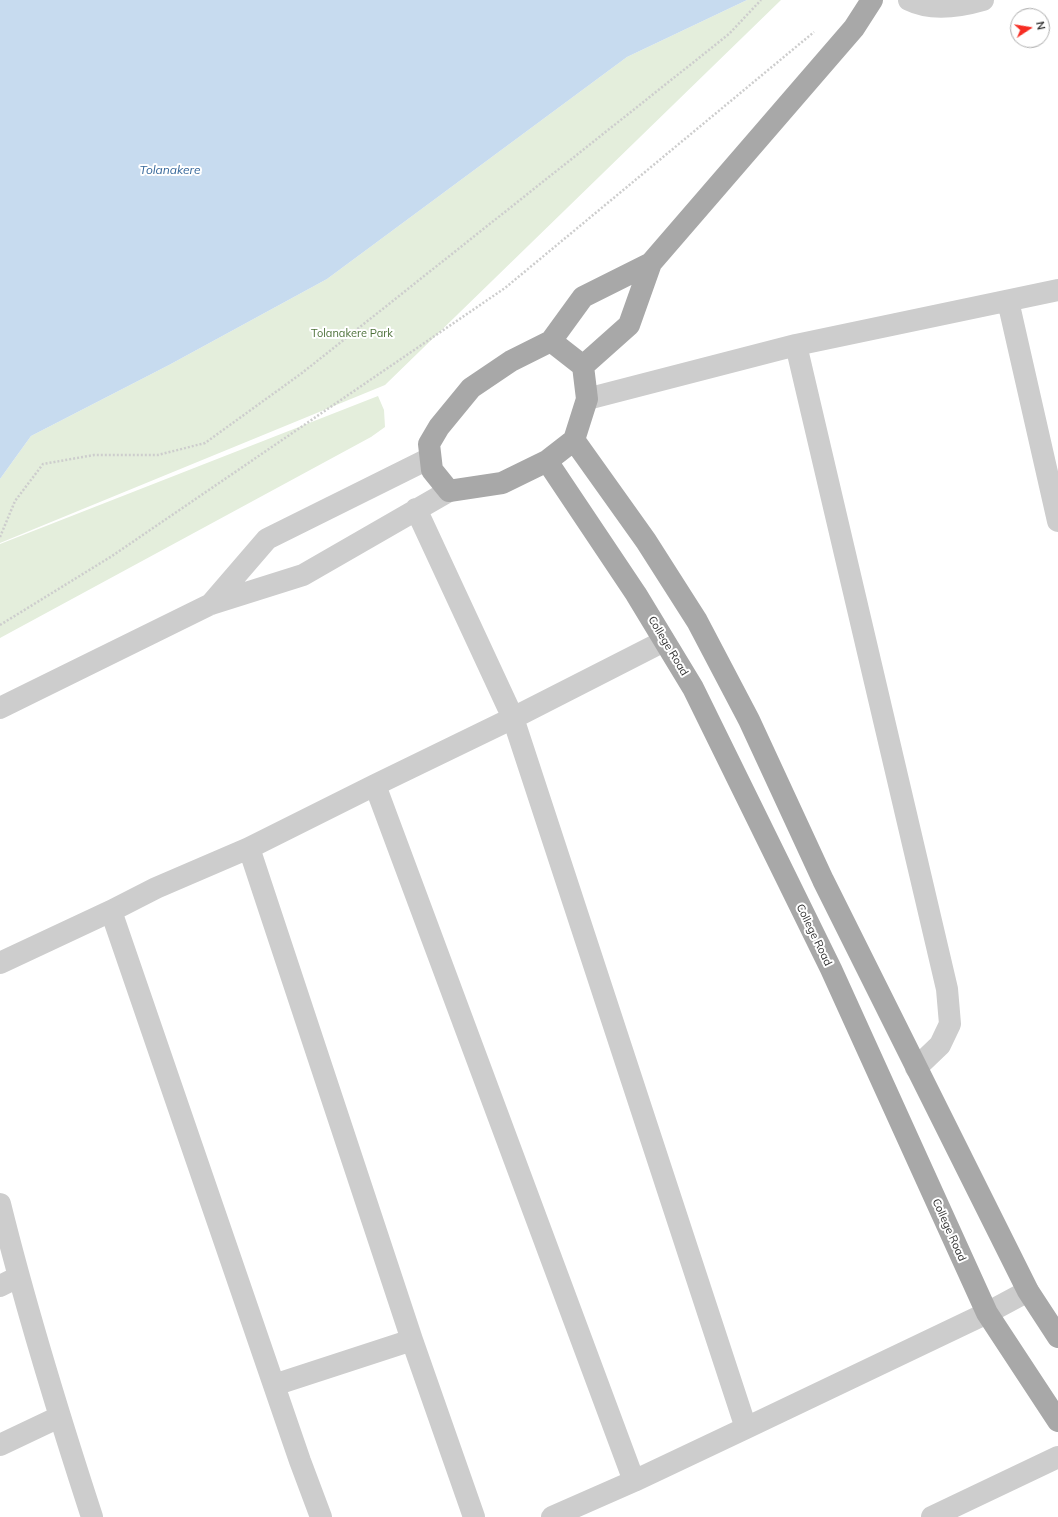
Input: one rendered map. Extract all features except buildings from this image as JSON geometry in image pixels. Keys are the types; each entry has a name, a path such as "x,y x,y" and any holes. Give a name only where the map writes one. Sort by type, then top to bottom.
{"main road":[{"path":"583,366 629,325 651,263 854,28 872,0"},
{"path":"551,341 583,366 587,399 574,440 547,461 502,483 449,491 432,470 429,444 453,409 471,388 510,360 551,341 584,297 651,263"},
{"path":"574,440 646,541 697,621 749,720 823,880 1028,1291 1058,1337"},
{"name":"College Road","path":"547,461 636,594 693,688 831,969 987,1313 1058,1421"}],"street":[{"path":"909,0 918,5 944,8 983,0"},
{"path":"587,399 796,344 1058,290"},
{"path":"1008,301 1050,445 1058,521"},
{"path":"796,344 947,989 950,1024 940,1045 916,1068"},
{"path":"210,604 268,539 430,458"},
{"path":"0,708 210,604 303,575 449,491"},
{"path":"416,510 513,718 746,1428"},
{"path":"0,963 111,911 156,888 249,848 513,718 664,641"},
{"path":"376,785 634,1481"},
{"path":"249,848 412,1340 474,1517"},
{"path":"111,911 321,1517"},
{"path":"0,1204 9,1282 59,1417 92,1517"},
{"path":"552,1517 634,1481 746,1428 987,1313 1028,1291"},
{"path":"274,1385 412,1340"},
{"path":"0,1445 59,1417"},
{"path":"932,1517 1058,1457"}],"path":[{"path":"0,537 15,501 43,464 94,455 158,455 205,443 302,373 710,49 728,34 761,0"},
{"path":"0,625 112,556 505,288 819,27"}],"green space":[{"name":"Tolanakere Park","path":"747,0 781,0 385,385 0,543 0,479 31,436 169,365 327,279 627,57"},
{"path":"378,396 384,410 385,427 371,437 0,638 0,544"}],"water":[{"name":"Tolanakere","path":"0,0 747,0 627,57 327,279 169,365 31,436 0,479"}]}
